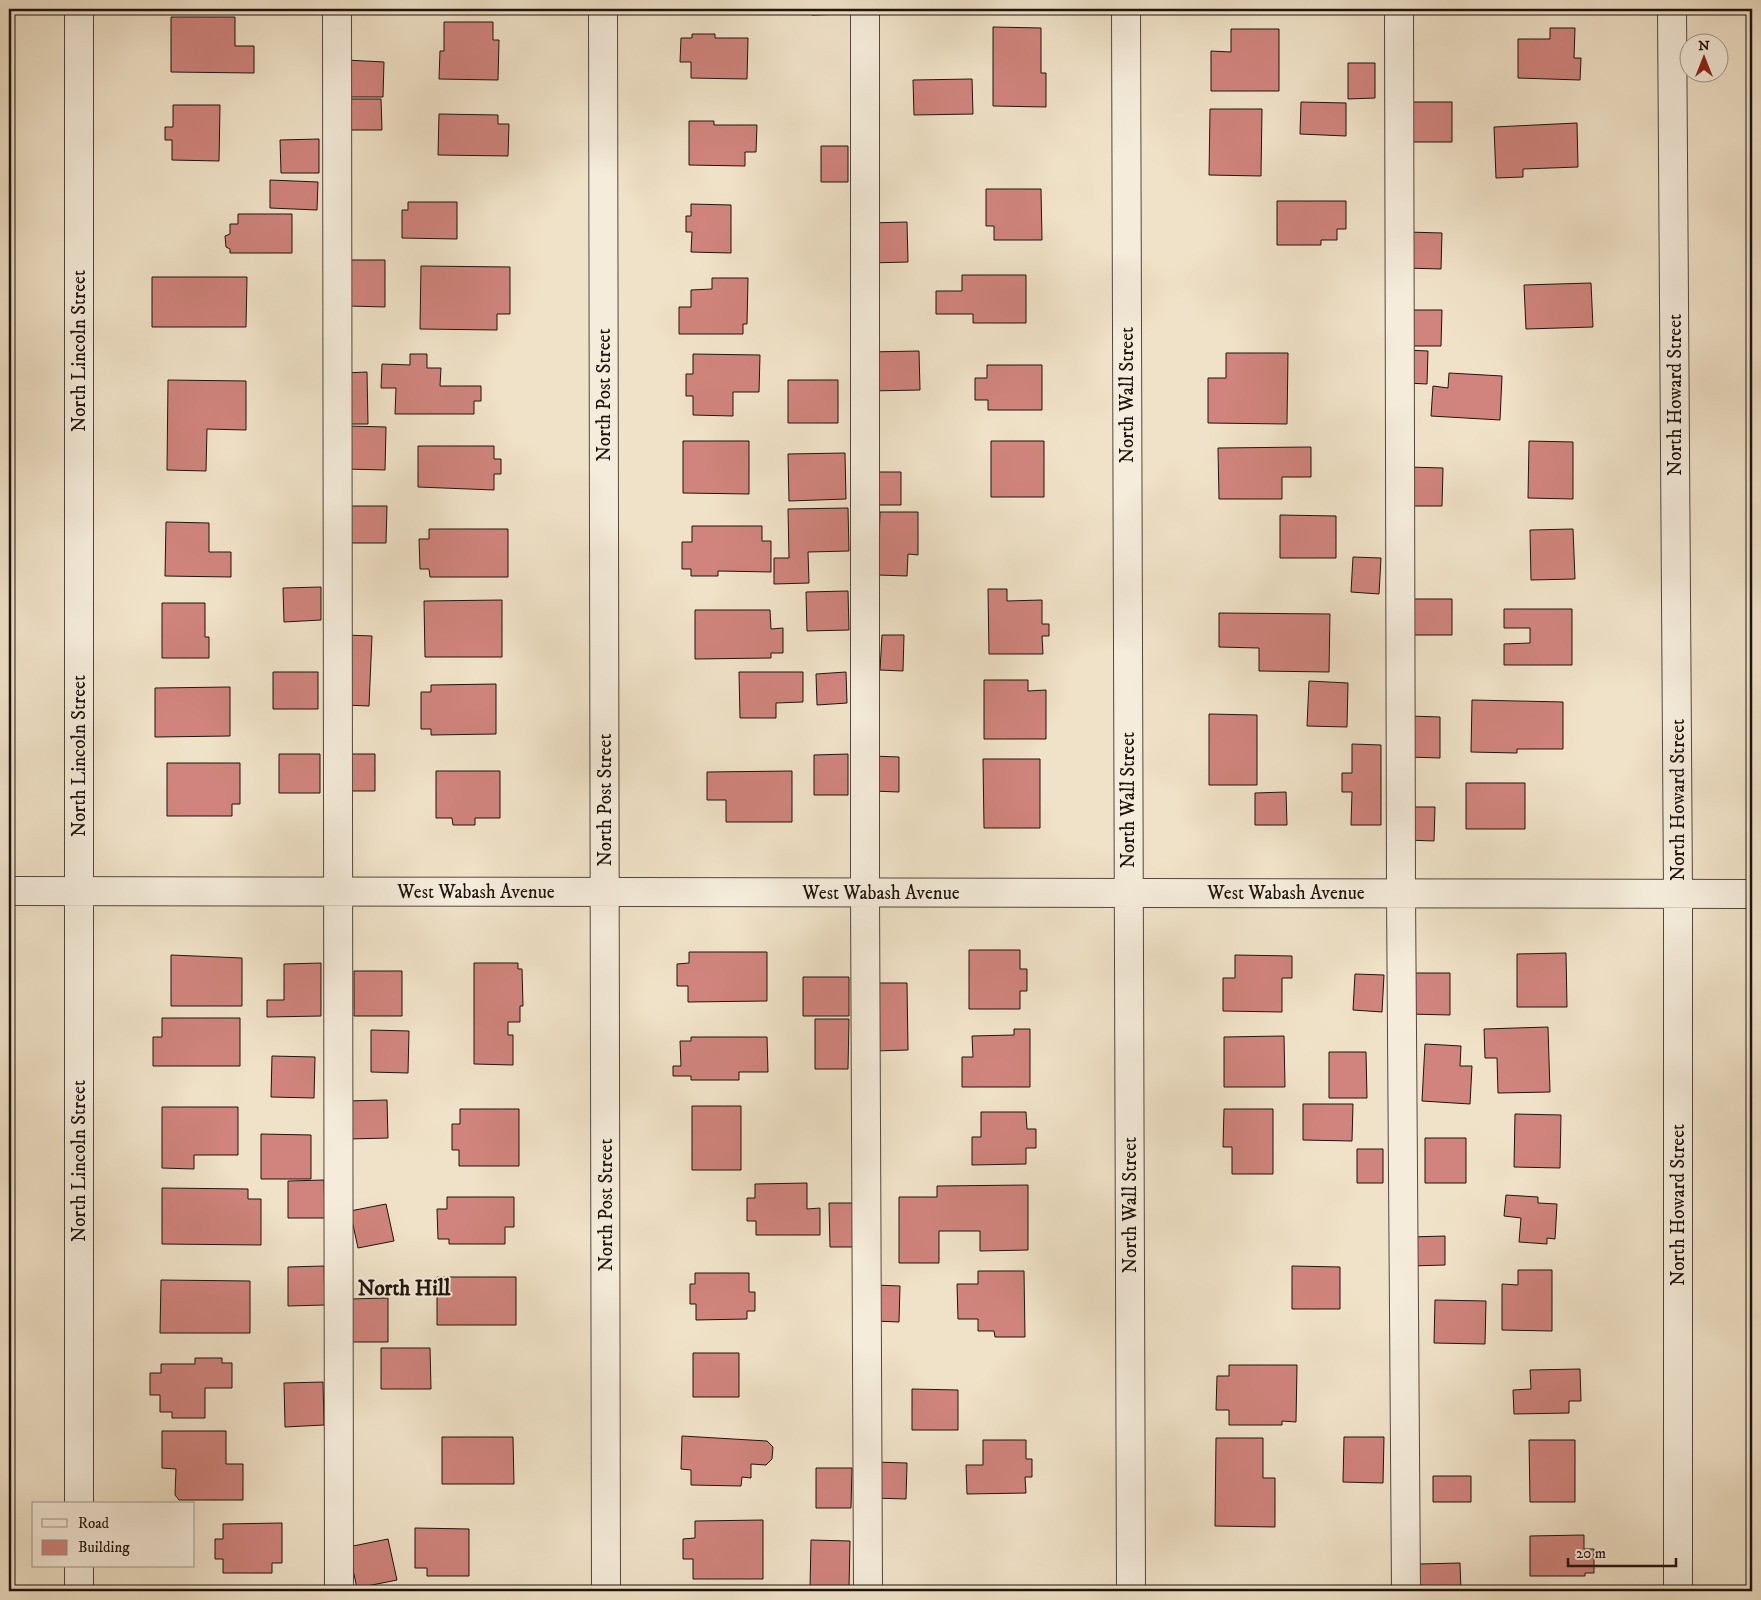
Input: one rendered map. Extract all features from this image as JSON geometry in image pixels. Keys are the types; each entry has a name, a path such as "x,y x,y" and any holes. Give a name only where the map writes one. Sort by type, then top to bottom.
{"street":[{"name":"North Lincoln Street","path":"79,9 79,1502"},
{"path":"337,9 339,1591"},
{"name":"North Post Street","path":"603,9 606,1591"},
{"path":"865,9 865,893 868,1591"},
{"name":"North Wall Street","path":"1126,9 1132,1591"},
{"path":"1399,9 1401,893 1406,1591"},
{"name":"North Howard Street","path":"1672,9 1678,893 1678,1591"},
{"name":"West Wabash Avenue","path":"9,891 1752,894"},
{"path":"79,1568 79,1591"}],"building":[{"path":"811,9 845,9 845,14 812,15"},
{"path":"1205,9 1255,9 1255,13 1205,13"},
{"path":"171,17 235,17 235,46 254,46 254,73 171,72"},
{"path":"444,22 493,22 493,40 499,40 498,80 439,79 440,51 444,51"},
{"path":"993,27 1041,28 1041,73 1046,73 1046,107 993,106"},
{"path":"1550,28 1575,28 1574,58 1581,58 1580,80 1518,78 1518,39 1550,39"},
{"path":"1231,29 1279,29 1279,91 1211,91 1211,51 1231,52"},
{"path":"692,34 715,34 715,38 748,38 747,79 691,78 691,62 680,62 681,38 692,38"},
{"path":"346,60 384,62 383,97 345,97"},
{"path":"1348,63 1375,63 1375,98 1348,99"},
{"path":"972,79 973,114 914,115 913,80"},
{"path":"350,99 381,99 382,130 350,130"},
{"path":"1301,102 1346,103 1346,136 1300,134"},
{"path":"1406,102 1452,102 1452,142 1406,142"},
{"path":"173,105 220,105 219,161 172,160 172,140 165,140 165,127 173,127"},
{"path":"1210,109 1262,109 1261,176 1209,175"},
{"path":"439,114 498,115 498,124 509,124 508,156 438,155"},
{"path":"689,121 714,121 714,125 757,125 756,152 745,152 745,166 689,165"},
{"path":"1577,123 1578,167 1523,169 1523,177 1496,178 1494,127"},
{"path":"319,139 319,173 281,173 280,140"},
{"path":"821,146 848,146 848,182 821,182"},
{"path":"270,180 318,182 317,210 270,208"},
{"path":"986,189 1041,189 1042,240 994,240 994,226 986,226"},
{"path":"1277,201 1346,201 1346,229 1337,229 1337,240 1321,240 1321,245 1277,245"},
{"path":"408,202 457,202 457,239 402,238 402,210 408,210"},
{"path":"691,204 731,205 731,253 691,252 692,232 686,232 686,216 691,216"},
{"path":"238,214 292,214 292,253 230,253 230,249 226,247 225,236 230,234 230,224 238,224"},
{"path":"907,222 908,262 869,263 869,223"},
{"path":"1407,232 1442,233 1441,269 1406,268"},
{"path":"350,260 385,260 385,307 349,306"},
{"path":"421,266 510,267 510,314 497,314 497,330 420,329"},
{"path":"962,275 1026,275 1026,323 973,323 973,314 936,314 936,291 962,291"},
{"path":"152,277 247,277 246,327 152,327"},
{"path":"712,278 748,278 747,324 743,324 743,334 679,334 679,307 691,307 691,290 712,289"},
{"path":"1591,283 1593,327 1526,329 1524,285"},
{"path":"1406,310 1442,310 1441,346 1406,346"},
{"path":"1406,350 1428,351 1427,384 1406,383"},
{"path":"919,351 920,390 869,391 868,352"},
{"path":"1226,353 1288,353 1287,424 1208,423 1208,378 1226,378"},
{"path":"410,354 427,354 427,368 441,368 440,386 481,386 481,401 474,401 474,414 395,414 396,388 381,388 382,364 410,365"},
{"path":"693,354 760,355 759,392 733,392 733,416 693,415 693,396 686,396 686,374 693,374"},
{"path":"987,365 1042,365 1042,410 988,410 988,400 975,400 975,378 987,378"},
{"path":"367,372 368,424 345,424 344,373"},
{"path":"1449,373 1502,376 1500,420 1431,416 1433,386 1448,388"},
{"path":"168,380 246,381 246,430 207,429 206,471 167,470"},
{"path":"788,380 838,380 838,423 788,423"},
{"path":"346,426 386,427 385,470 346,469"},
{"path":"683,441 749,441 749,494 683,493"},
{"path":"991,441 1044,441 1044,497 991,497"},
{"path":"1529,441 1573,442 1573,499 1528,498"},
{"path":"418,446 494,446 494,459 501,459 501,474 494,474 494,490 418,487"},
{"path":"1311,447 1311,477 1282,477 1282,499 1219,499 1218,448"},
{"path":"845,453 846,499 789,501 788,454"},
{"path":"1408,467 1443,468 1442,506 1408,506"},
{"path":"876,472 901,472 901,505 877,505"},
{"path":"343,506 387,506 386,543 343,543"},
{"path":"848,508 849,551 808,552 809,583 774,584 774,558 789,558 788,509"},
{"path":"880,512 918,512 918,555 908,554 907,576 878,575"},
{"path":"1280,515 1336,516 1336,558 1280,558"},
{"path":"166,522 209,523 209,552 231,552 231,577 165,576"},
{"path":"692,526 762,526 762,541 771,541 771,572 718,571 718,576 691,576 691,569 682,569 682,542 692,542"},
{"path":"429,529 508,529 508,577 430,577 429,569 420,569 419,539 429,539"},
{"path":"1573,529 1575,579 1531,580 1530,530"},
{"path":"1353,557 1381,558 1379,594 1351,592"},
{"path":"321,587 321,620 284,622 283,588"},
{"path":"988,589 1007,589 1007,601 1042,600 1042,624 1049,624 1049,636 1042,636 1043,654 989,654"},
{"path":"848,591 849,630 807,631 806,592"},
{"path":"1408,599 1452,599 1452,635 1408,635"},
{"path":"502,600 502,657 425,657 424,601"},
{"path":"162,603 205,603 205,637 209,637 209,658 162,658"},
{"path":"1504,609 1572,609 1572,665 1504,665 1504,644 1530,643 1530,628 1504,628"},
{"path":"695,610 770,610 771,629 783,628 783,653 771,653 771,658 695,659"},
{"path":"1219,613 1330,614 1329,672 1259,671 1259,648 1219,647"},
{"path":"346,635 372,636 369,706 344,705"},
{"path":"882,635 904,635 903,671 880,670"},
{"path":"273,672 318,672 318,709 273,709"},
{"path":"739,672 803,672 803,702 776,703 776,718 740,718"},
{"path":"846,672 847,703 817,705 816,674"},
{"path":"984,680 1028,680 1028,691 1046,690 1046,739 984,739"},
{"path":"1309,681 1348,683 1347,727 1307,726"},
{"path":"496,684 496,734 431,735 431,729 421,729 421,692 431,692 431,685"},
{"path":"230,687 230,736 155,737 155,688"},
{"path":"1472,700 1563,702 1563,749 1517,749 1517,753 1471,752"},
{"path":"1209,714 1257,715 1257,785 1209,785"},
{"path":"1409,716 1440,717 1440,758 1408,757"},
{"path":"1352,744 1381,745 1381,825 1351,825 1352,792 1342,792 1342,773 1352,773"},
{"path":"279,754 320,754 320,793 279,793"},
{"path":"346,754 375,754 375,791 346,791"},
{"path":"848,754 848,795 814,795 814,755"},
{"path":"872,756 899,757 899,792 872,791"},
{"path":"983,759 1040,759 1040,828 984,828"},
{"path":"167,763 240,763 240,804 232,804 232,816 167,816"},
{"path":"436,771 500,771 500,818 475,818 475,825 453,825 452,818 436,818"},
{"path":"792,771 792,822 726,822 726,800 707,800 707,772"},
{"path":"1466,783 1525,783 1525,829 1466,829"},
{"path":"1286,792 1287,825 1255,825 1255,793"},
{"path":"1407,807 1435,807 1434,841 1406,840"},
{"path":"969,950 1020,950 1020,969 1027,969 1027,991 1020,991 1020,1009 969,1009"},
{"path":"689,952 767,952 767,1001 688,1002 688,986 677,986 677,964 689,963"},
{"path":"1566,953 1567,1007 1517,1007 1517,954"},
{"path":"171,955 242,958 242,1006 171,1006"},
{"path":"1235,955 1292,956 1292,978 1282,978 1282,1012 1223,1011 1223,978 1235,978"},
{"path":"321,963 321,1016 267,1017 267,1000 284,1000 284,964"},
{"path":"474,963 518,963 518,969 522,969 523,1006 520,1006 520,1022 508,1022 508,1035 513,1035 513,1065 474,1064"},
{"path":"354,971 402,971 402,1016 354,1016"},
{"path":"1409,973 1450,973 1450,1015 1408,1014"},
{"path":"1355,974 1384,975 1382,1012 1353,1010"},
{"path":"803,977 849,977 849,1016 803,1016"},
{"path":"873,983 907,983 908,1050 874,1051"},
{"path":"162,1018 240,1018 240,1066 153,1066 153,1037 162,1037"},
{"path":"815,1019 849,1019 848,1069 815,1069"},
{"path":"1548,1027 1550,1092 1498,1093 1497,1058 1485,1058 1484,1029"},
{"path":"1014,1029 1030,1029 1030,1087 962,1087 962,1057 973,1057 972,1036 1014,1035"},
{"path":"371,1030 409,1031 408,1073 371,1072"},
{"path":"1284,1036 1285,1087 1224,1087 1224,1037"},
{"path":"691,1037 767,1037 768,1072 739,1072 739,1080 691,1080 691,1076 673,1076 673,1066 681,1066 680,1041 691,1041"},
{"path":"1425,1044 1461,1046 1460,1066 1472,1066 1470,1104 1422,1101"},
{"path":"1329,1052 1366,1052 1367,1098 1329,1098"},
{"path":"272,1056 315,1057 314,1098 271,1097"},
{"path":"387,1100 388,1138 348,1139 347,1101"},
{"path":"1303,1104 1353,1104 1352,1141 1303,1140"},
{"path":"692,1106 741,1106 741,1170 692,1170"},
{"path":"162,1107 238,1107 238,1155 194,1155 194,1169 162,1168"},
{"path":"460,1109 519,1109 519,1166 459,1166 459,1150 452,1150 452,1124 460,1124"},
{"path":"1224,1109 1273,1109 1273,1174 1232,1174 1232,1147 1223,1147"},
{"path":"981,1112 1026,1112 1027,1129 1036,1129 1036,1148 1026,1148 1026,1164 972,1165 972,1137 981,1137"},
{"path":"1515,1114 1561,1115 1560,1168 1514,1167"},
{"path":"261,1134 311,1135 311,1179 261,1179"},
{"path":"1425,1138 1466,1138 1466,1183 1425,1183"},
{"path":"1357,1149 1383,1149 1383,1183 1357,1183"},
{"path":"324,1180 325,1218 288,1218 288,1181"},
{"path":"807,1183 807,1209 820,1208 820,1235 756,1235 756,1221 747,1221 747,1198 755,1198 755,1184"},
{"path":"1028,1185 1028,1250 980,1251 980,1231 939,1231 939,1263 899,1263 899,1197 937,1197 937,1186"},
{"path":"162,1188 248,1189 248,1199 261,1199 261,1245 162,1244"},
{"path":"1506,1195 1538,1197 1538,1203 1557,1204 1555,1239 1547,1238 1547,1244 1519,1242 1521,1218 1504,1216"},
{"path":"447,1197 514,1197 514,1227 505,1227 505,1244 449,1244 449,1239 438,1239 437,1209 447,1209"},
{"path":"829,1203 853,1203 853,1247 830,1247"},
{"path":"386,1204 394,1241 358,1248 350,1211"},
{"path":"1445,1236 1445,1265 1410,1266 1410,1237"},
{"path":"324,1266 325,1305 288,1306 288,1267"},
{"path":"1292,1266 1340,1267 1340,1309 1292,1309"},
{"path":"1518,1270 1552,1270 1552,1331 1502,1330 1502,1284 1518,1285"},
{"path":"978,1271 1024,1271 1025,1337 995,1337 994,1331 978,1331 978,1319 958,1319 957,1284 978,1284"},
{"path":"695,1273 749,1273 749,1292 755,1292 755,1311 747,1311 747,1319 696,1320 696,1304 690,1304 690,1284 695,1284"},
{"path":"437,1277 516,1277 516,1325 437,1325"},
{"path":"161,1280 250,1281 250,1333 160,1333"},
{"path":"875,1285 900,1286 899,1322 874,1321"},
{"path":"388,1298 388,1342 350,1342 350,1299"},
{"path":"1435,1300 1486,1301 1485,1344 1434,1343"},
{"path":"381,1348 430,1348 431,1389 381,1389"},
{"path":"693,1353 739,1353 739,1397 693,1397"},
{"path":"195,1358 222,1358 222,1363 232,1363 232,1388 205,1388 205,1418 172,1418 172,1412 160,1412 160,1395 150,1395 150,1373 161,1373 161,1364 195,1364"},
{"path":"1229,1365 1297,1365 1296,1422 1282,1421 1282,1425 1229,1425 1229,1410 1216,1410 1217,1376 1229,1376"},
{"path":"1580,1369 1581,1401 1569,1401 1569,1413 1514,1414 1513,1390 1531,1389 1530,1370"},
{"path":"323,1382 324,1425 285,1427 284,1383"},
{"path":"912,1389 958,1390 958,1430 912,1430"},
{"path":"162,1431 226,1431 226,1464 243,1464 243,1500 179,1500 175,1495 176,1469 162,1468"},
{"path":"682,1436 767,1441 773,1447 772,1459 766,1465 751,1464 751,1478 742,1477 741,1486 691,1485 691,1470 681,1469"},
{"path":"442,1437 513,1437 514,1484 442,1484"},
{"path":"1344,1437 1384,1437 1383,1483 1343,1482"},
{"path":"1216,1438 1263,1438 1263,1478 1275,1478 1275,1527 1215,1526"},
{"path":"983,1440 1026,1440 1026,1459 1032,1459 1032,1477 1025,1477 1026,1493 967,1494 966,1465 983,1465"},
{"path":"1529,1440 1575,1440 1575,1502 1530,1502"},
{"path":"874,1462 907,1463 906,1499 874,1498"},
{"path":"816,1468 852,1468 851,1508 816,1508"},
{"path":"1433,1476 1471,1476 1471,1502 1433,1502"},
{"path":"763,1520 763,1579 693,1579 693,1559 683,1559 683,1539 695,1538 695,1521"},
{"path":"282,1523 282,1563 272,1563 272,1573 223,1573 223,1559 215,1559 215,1539 223,1539 223,1524"},
{"path":"415,1528 469,1529 469,1576 427,1576 427,1568 415,1568"},
{"path":"1749,1531 1752,1531 1752,1579 1749,1579"},
{"path":"1584,1535 1584,1549 1594,1549 1594,1573 1585,1573 1585,1576 1530,1576 1530,1536"},
{"path":"388,1539 397,1580 357,1588 348,1547"},
{"path":"811,1540 850,1541 849,1589 810,1588"},
{"path":"1460,1563 1461,1591 1419,1591 1419,1564"},
{"path":"388,1590 388,1591 348,1591"}],"district":[{"name":"North Hill","path":"404,1289"}]}
